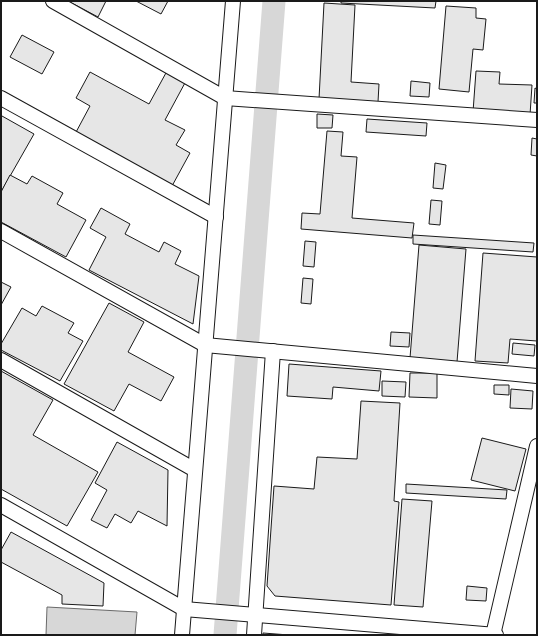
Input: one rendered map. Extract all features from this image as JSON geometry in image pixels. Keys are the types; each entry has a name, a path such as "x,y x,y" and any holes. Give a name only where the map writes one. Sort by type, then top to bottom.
{"street":[{"path":"53,1 225,98 537,120"},
{"path":"182,635 233,1"},
{"path":"1,98 216,218"},
{"path":"1,231 205,345 537,376"},
{"path":"254,635 273,351"},
{"path":"1,360 195,470"},
{"path":"493,635 537,446"},
{"path":"1,505 184,609 496,635"}],"shaded area":[{"path":"47,607 137,612 135,635 46,635"}],"building":[{"path":"68,1 106,1 98,17"},
{"path":"136,1 168,1 161,14"},
{"path":"341,1 436,1 435,8 341,3"},
{"path":"324,3 355,5 351,82 379,84 378,102 319,99"},
{"path":"446,6 476,8 476,18 486,19 483,50 473,49 469,92 439,89"},
{"path":"22,35 54,52 42,74 10,57"},
{"path":"167,71 186,81 165,120 185,130 176,145 190,153 172,186 75,134 90,106 76,98 90,72 149,104"},
{"path":"476,71 500,72 499,84 532,85 530,115 473,112"},
{"path":"411,81 430,83 429,97 410,96"},
{"path":"535,88 537,89 537,103 534,103"},
{"path":"317,114 333,115 332,128 317,128"},
{"path":"2,116 34,134 1,192 1,117"},
{"path":"367,119 427,123 426,136 366,132"},
{"path":"327,131 343,132 341,156 357,157 352,218 414,223 412,238 301,229 302,213 320,214"},
{"path":"532,138 537,139 537,156 531,155"},
{"path":"435,163 446,165 443,189 433,188"},
{"path":"10,175 27,184 32,176 63,193 57,204 86,220 66,257 1,222 1,192"},
{"path":"431,200 442,201 440,225 429,224"},
{"path":"101,208 130,224 125,234 159,252 164,242 181,251 175,264 199,276 193,324 89,270 106,237 90,228"},
{"path":"413,235 534,243 533,252 413,244"},
{"path":"305,241 316,242 314,267 303,266"},
{"path":"419,245 466,249 457,362 410,358"},
{"path":"483,253 537,257 537,341 510,339 508,363 475,361"},
{"path":"303,278 313,279 311,304 301,303"},
{"path":"1,282 11,287 1,305"},
{"path":"109,303 144,322 128,352 174,377 161,401 129,384 114,411 64,384"},
{"path":"42,306 74,323 68,333 83,341 60,381 1,350 1,344 22,308 36,316"},
{"path":"391,332 410,333 409,347 390,346"},
{"path":"513,343 535,345 534,356 512,354"},
{"path":"289,364 381,371 379,391 333,387 332,399 287,396"},
{"path":"1,371 53,400 33,435 98,472 67,526 1,489"},
{"path":"410,373 437,373 437,398 409,397"},
{"path":"382,381 406,382 405,397 382,396"},
{"path":"494,385 509,385 509,395 494,394"},
{"path":"511,389 533,391 532,409 510,408"},
{"path":"361,401 400,403 394,501 399,502 391,605 275,596 267,586 274,486 314,489 317,457 357,459"},
{"path":"482,438 526,449 515,491 471,480"},
{"path":"117,442 168,470 167,526 138,511 131,523 115,514 107,528 91,520 107,490 95,483"},
{"path":"406,484 507,490 506,499 406,493"},
{"path":"402,499 432,501 423,607 394,605"},
{"path":"11,532 104,583 103,606 62,604 62,595 1,562 1,550"},
{"path":"467,586 487,588 486,601 466,600"},
{"path":"263,633 289,635 263,635"}],"waterway":[{"path":"225,635 274,1"}]}
